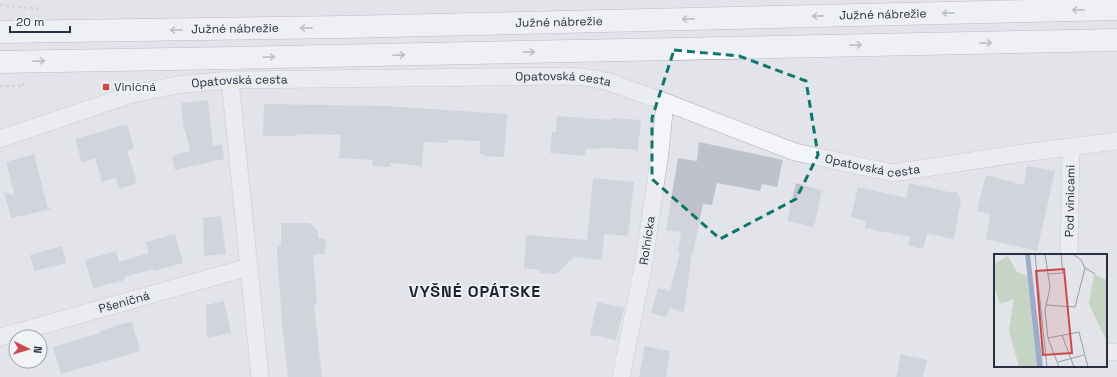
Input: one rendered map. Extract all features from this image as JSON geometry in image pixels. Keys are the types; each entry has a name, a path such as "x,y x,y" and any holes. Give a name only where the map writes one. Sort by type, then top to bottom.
{"highway":[{"name":"Južné nábrežie","path":"0,32 353,27 1117,10"},
{"path":"0,62 1117,40"}],"street":[{"name":"Opatovská cesta","path":"0,139 129,96 176,85 230,80 583,77 606,81 795,152 893,173 1023,153 1117,141"},
{"path":"230,80 260,377"},
{"name":"Roľnícka","path":"622,377 644,262 660,152 665,102"},
{"name":"Pod vinicami","path":"1069,254 1071,147"},
{"name":"Pšeničná","path":"0,337 249,267"}],"path":[{"path":"0,86 23,86"}],"highlighted area":[{"path":"674,50 739,56 806,81 818,155 796,199 720,239 652,179 652,118"}],"building":[{"path":"208,100 213,146 222,144 224,159 175,170 172,156 190,151 185,130 184,131 181,103"},
{"path":"264,104 385,106 507,114 504,157 483,156 483,154 480,154 480,141 448,140 448,143 424,142 422,166 390,163 390,167 372,166 373,160 339,158 341,135 297,134 297,136 263,136"},
{"path":"557,116 611,120 611,118 641,120 638,150 610,148 586,149 585,156 550,153 552,132 556,132"},
{"path":"127,124 134,148 127,151 137,183 119,189 116,178 102,182 95,158 82,163 75,139"},
{"path":"699,142 783,160 777,187 762,184 760,191 717,183 712,205 703,204 693,254 692,253 684,312 670,308 666,317 651,313 658,288 670,291 680,252 678,251 681,232 666,230 678,158 697,161"},
{"path":"34,154 48,208 52,209 11,218 4,192 15,196 6,162"},
{"path":"1027,166 1055,171 1037,251 986,239 990,214 977,211 986,175 1024,185"},
{"path":"593,178 634,182 628,236 604,234 602,260 574,257 556,274 540,273 540,270 524,268 526,235 587,240"},
{"path":"796,183 822,190 814,227 787,221"},
{"path":"909,183 949,192 957,192 961,200 954,239 927,234 923,249 908,246 910,237 865,228 866,221 851,217 858,187 906,198"},
{"path":"221,216 226,254 204,256 203,218"},
{"path":"281,223 309,223 318,230 318,238 326,239 325,254 313,254 317,305 314,305 322,377 288,377 277,254 277,245 281,245"},
{"path":"175,234 183,263 124,277 125,280 93,288 85,260 116,251 119,262 149,253 146,242"},
{"path":"62,246 66,263 34,271 30,255"},
{"path":"224,301 231,333 207,338 206,305"},
{"path":"597,302 624,308 616,340 590,335"},
{"path":"132,321 140,351 61,374 53,347 100,333 100,331"},
{"path":"645,346 670,351 666,377 639,377"},
{"path":"901,354 927,360 923,377 896,377"}],"place":[{"name":"Viničná","path":"106,87"}],"district":[{"name":"VYŠNÉ OPÁTSKE","path":"475,291"}]}
